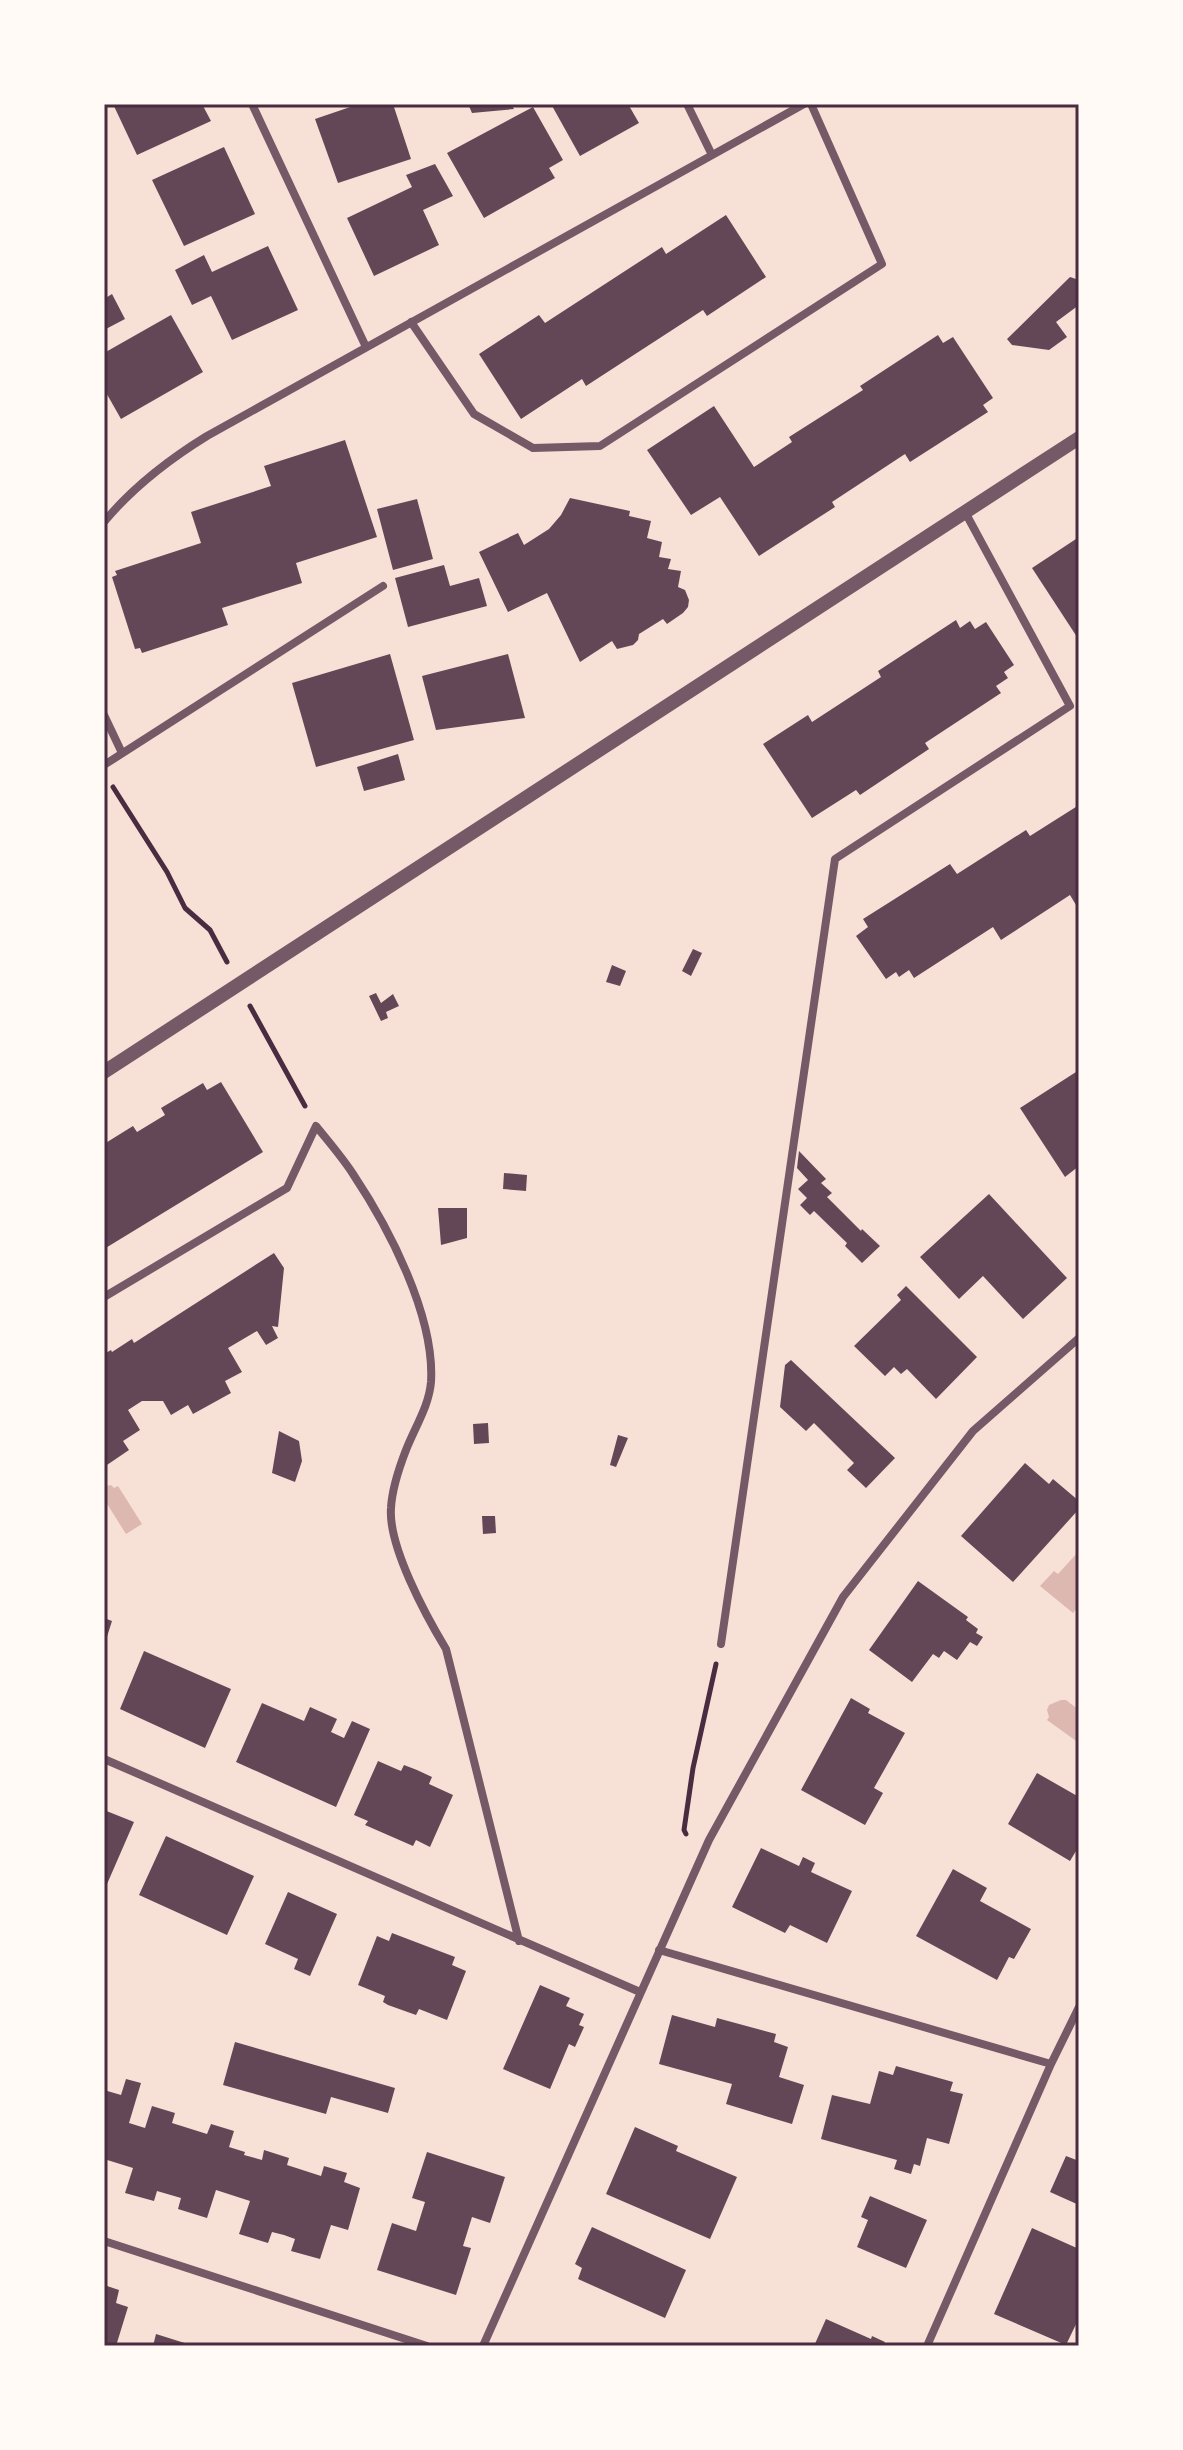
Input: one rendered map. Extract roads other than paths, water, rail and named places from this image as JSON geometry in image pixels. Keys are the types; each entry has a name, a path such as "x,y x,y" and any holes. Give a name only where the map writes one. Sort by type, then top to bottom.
{"street":[{"path":"252,104 366,347"},
{"path":"687,104 712,155"},
{"path":"104,522 147,478 186,448 804,104"},
{"path":"411,322 474,414 533,448 600,446 882,264 811,104"},
{"path":"104,1072 1079,438"},
{"path":"721,1644 835,859 1074,705 965,512"},
{"path":"104,765 383,586"},
{"path":"104,715 122,753"},
{"path":"104,1297 287,1188 316,1126 353,1173 408,1277 423,1316 431,1353 429,1396 407,1448 390,1511 404,1563 429,1622 446,1649 519,1941"},
{"path":"483,2346 700,1860 843,1597 973,1431 1079,1338"},
{"path":"104,1759 640,1992"},
{"path":"659,1950 1051,2064"},
{"path":"927,2346 1079,2007"},
{"path":"104,2241 427,2346"}]}
